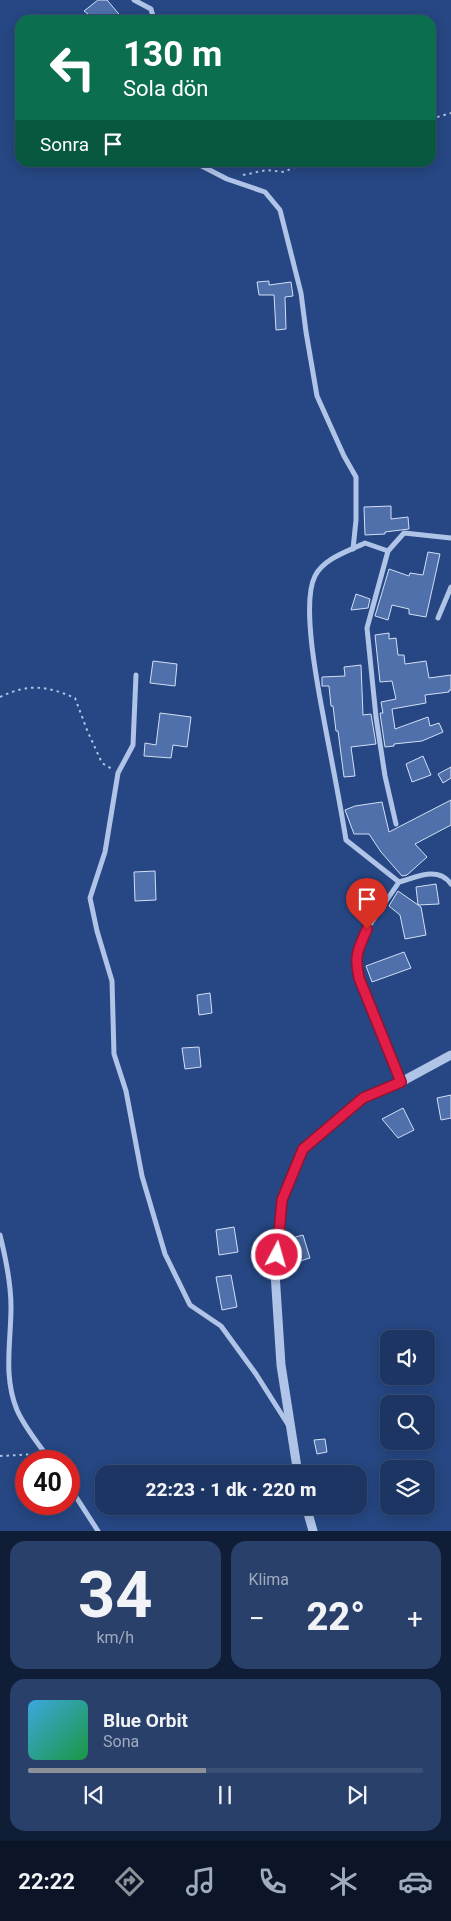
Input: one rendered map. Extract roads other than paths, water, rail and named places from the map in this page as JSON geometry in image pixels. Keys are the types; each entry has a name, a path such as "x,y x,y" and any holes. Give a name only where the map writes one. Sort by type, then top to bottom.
{"street":[{"path":"134,0 151,9 153,15"},
{"path":"204,167 227,179 264,192 280,210 301,293 317,396 344,456 356,477 354,549"},
{"path":"396,824 385,776 376,717 367,628 388,551 404,532 451,538"},
{"path":"388,551 365,543 328,561 315,574 311,586 310,619 313,657 346,840 399,882"},
{"path":"438,618 451,587"},
{"path":"136,675 133,745 118,773 105,852 90,898 97,931 112,981 114,1054 126,1091 142,1176 165,1254 190,1305 221,1326 256,1374 290,1429"},
{"path":"401,1082 359,978 355,963 357,954 367,929 399,882 434,874 442,875 451,884"},
{"path":"296,1465 281,1365 275,1273 282,1200 303,1149 363,1098 401,1082 451,1055"},
{"path":"0,1235 10,1276 9,1380 17,1409 43,1450"},
{"path":"80,1503 98,1531"},
{"path":"309,1515 313,1531"}]}
